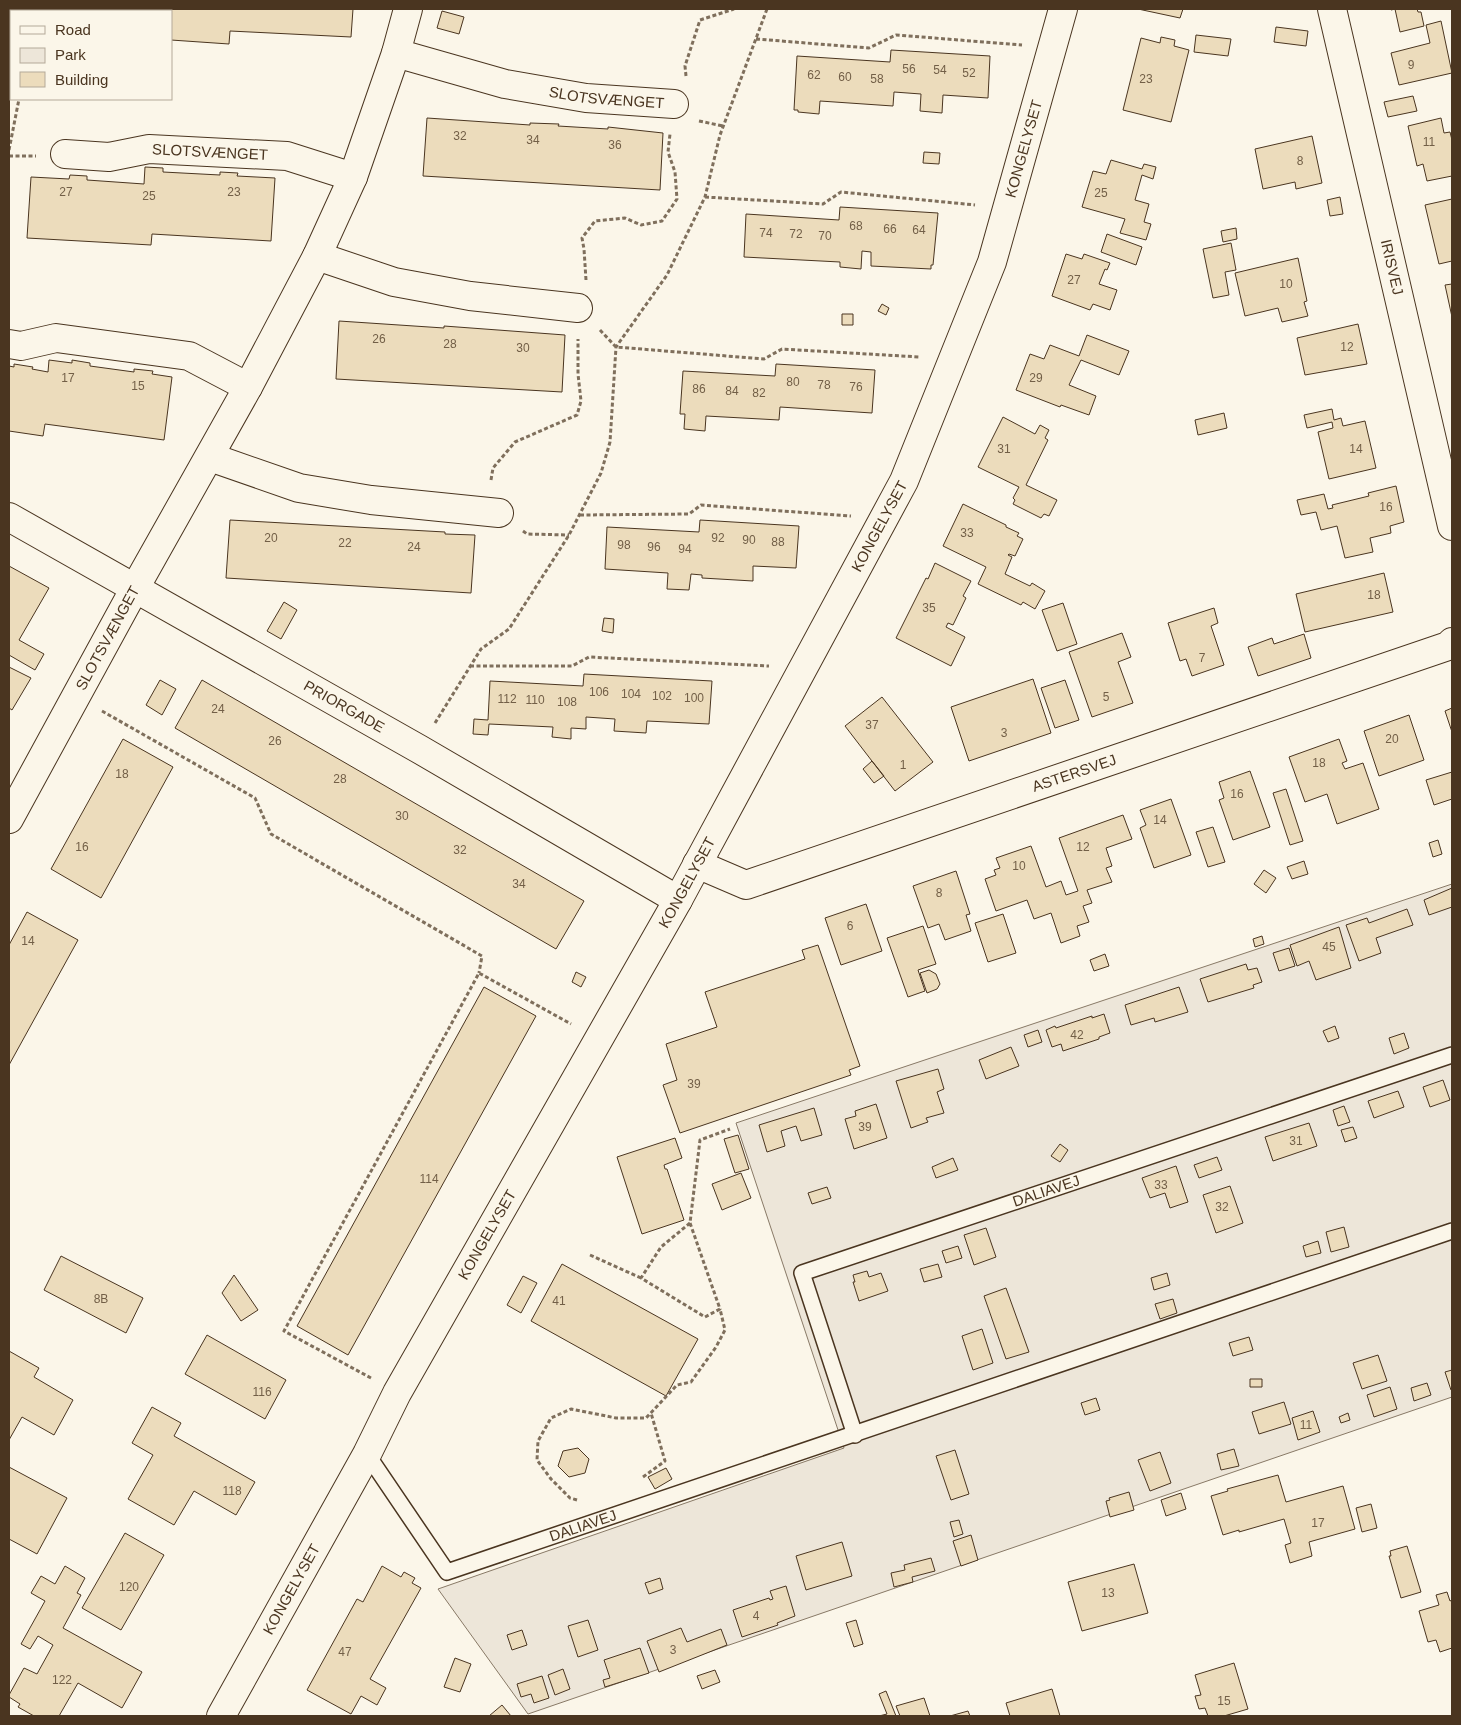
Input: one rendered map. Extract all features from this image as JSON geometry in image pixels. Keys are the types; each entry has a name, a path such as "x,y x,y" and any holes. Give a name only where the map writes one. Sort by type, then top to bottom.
{"street":[{"name":"SLOTSVÆNGET","path":"9,820 135,588 210,457 316,256 353,177 396,53 408,9"},
{"name":"KONGELYSET","path":"221,1716 366,1454 397,1393 678,900 904,481 992,262 1063,9"},
{"name":"IRISVEJ","path":"1332,9 1452,526"},
{"name":"SLOTSVÆNGET","path":"396,53 505,84 586,98 674,104"},
{"name":"SLOTSVÆNGET","path":"64,154 109,157 149,149 287,156 353,177"},
{"path":"316,256 394,282 470,296 578,308"},
{"path":"9,344 21,346 56,338 189,356 248,387"},
{"path":"210,457 299,488 371,500 492,512"},
{"name":"PRIORGADE","path":"9,517 419,749 678,900"},
{"name":"ASTERSVEJ","path":"697,864 746,885 1438,650 1452,642"}],"lane":[{"name":"DALIAVEJ","path":"855,1435 802,1273 1452,1055"},
{"name":"DALIAVEJ","path":"366,1454 447,1572 1452,1231"}],"path":[{"path":"569,534 527,534 492,512 493,468 515,442 577,415 581,401 578,374 578,308 586,285 582,238 595,221 625,218 641,225 662,221 677,200 676,172 668,152 674,104 687,78 685,66 700,20 734,9"},
{"path":"419,749 481,648 509,629 569,534 601,473 610,442 616,347 667,275 705,197 720,135 767,9"},
{"path":"756,40 869,48 896,35 1052,47"},
{"path":"9,150 19,100"},
{"path":"705,197 823,204 841,192 1007,208"},
{"path":"578,308 616,347 764,360 782,349 952,359"},
{"path":"580,515 689,514 701,505 884,518"},
{"path":"470,666 572,666 589,658 803,667"},
{"path":"76,696 256,798 271,834 482,956 479,974 284,1331 397,1393"},
{"path":"479,974 598,1039"},
{"path":"580,1501 570,1498 550,1479 537,1460 538,1441 551,1418 571,1409 616,1418 646,1418 677,1385 691,1382 716,1347 725,1330 690,1223 700,1140 730,1129"},
{"path":"641,1278 661,1247 690,1223"},
{"path":"590,1255 641,1278 705,1317 720,1310"},
{"path":"642,1478 665,1461 651,1413"}],"green space":[{"path":"1452,884 1452,1397 528,1714 438,1589 844,1448 736,1123"}],"building":[{"path":"35,9 54,9 54,10"},
{"path":"353,9 351,37 230,31 229,44 172,40 172,10 105,10"},
{"path":"1138,9 1183,9 1180,18"},
{"path":"1395,9 1417,9 1418,12 1421,12 1424,26 1400,32"},
{"path":"442,11 464,17 459,34 437,28"},
{"path":"1441,21 1452,73 1399,85 1391,53 1430,43 1426,25"},
{"path":"1276,27 1308,31 1306,46 1274,42"},
{"path":"1196,35 1231,39 1228,56 1194,52"},
{"path":"1161,37 1175,40 1174,46 1189,50 1171,122 1123,110 1141,38 1160,43"},
{"path":"891,50 990,56 988,98 943,95 942,113 920,111 921,94 894,92 893,106 820,101 819,114 794,110 797,56 890,62"},
{"path":"1413,96 1417,111 1388,117 1384,102"},
{"path":"427,118 530,125 530,123 559,124 558,126 608,129 608,127 663,133 660,190 423,176"},
{"path":"1441,118 1444,133 1450,132 1452,140 1452,176 1427,181 1423,164 1417,166 1408,126"},
{"path":"1312,136 1322,183 1296,189 1295,182 1263,189 1255,149"},
{"path":"924,152 940,153 939,164 923,163"},
{"path":"1111,160 1142,169 1144,164 1156,167 1153,179 1142,175 1135,200 1149,204 1144,222 1151,224 1146,240 1120,233 1125,219 1082,207 1093,171 1106,174"},
{"path":"145,167 163,168 163,172 220,175 220,172 238,173 237,176 275,178 271,241 152,234 151,245 27,238 31,177 69,179 70,175 87,176 87,180 144,184"},
{"path":"1340,197 1343,214 1330,216 1327,200"},
{"path":"1452,199 1452,261 1439,264 1425,205"},
{"path":"840,207 938,213 931,269 871,266 871,252 862,251 861,269 840,267 840,262 744,257 746,214 839,220"},
{"path":"1236,228 1237,239 1223,242 1221,231"},
{"path":"1107,234 1142,247 1136,265 1101,252"},
{"path":"1231,243 1236,270 1225,272 1229,295 1213,298 1203,249"},
{"path":"1066,254 1082,259 1084,254 1110,263 1107,270 1105,269 1099,284 1117,290 1110,310 1093,304 1090,310 1052,296"},
{"path":"1298,258 1307,301 1304,302 1308,316 1282,322 1278,308 1245,316 1235,273"},
{"path":"1452,284 1452,317 1445,285"},
{"path":"882,304 889,308 886,315 878,311"},
{"path":"842,314 853,314 853,325 842,325"},
{"path":"339,321 444,328 444,326 565,335 562,392 336,379"},
{"path":"1358,324 1367,364 1305,375 1297,338"},
{"path":"1087,335 1129,351 1119,375 1081,360 1069,385 1096,396 1089,415 1061,405 1060,407 1016,390 1030,354 1044,359 1050,345 1079,356"},
{"path":"49,360 72,363 72,360 90,363 90,366 134,372 134,369 153,371 152,374 172,377 164,440 45,424 43,436 9,431 9,366 14,367 14,364 48,372"},
{"path":"776,364 875,370 872,413 780,407 779,420 706,416 705,431 684,429 685,414 680,414 683,371 775,376"},
{"path":"1332,409 1334,420 1341,418 1343,426 1365,421 1376,468 1329,479 1318,432 1333,428 1332,422 1307,428 1304,415"},
{"path":"1224,413 1227,428 1198,435 1195,420"},
{"path":"1003,417 1035,434 1040,425 1049,430 1045,438 1048,440 1026,485 1057,500 1049,516 1044,514 1041,518 1013,504 1015,500 1013,498 1019,487 978,467"},
{"path":"1396,486 1404,522 1390,526 1391,533 1370,538 1373,552 1345,558 1337,526 1321,530 1316,512 1301,515 1297,500 1324,494 1328,509 1333,508 1332,505 1369,496 1368,493"},
{"path":"963,504 1019,533 1017,536 1023,539 1015,556 1008,555 1012,557 1005,574 1030,586 1032,583 1045,591 1035,609 1023,602 1021,605 978,584 986,567 943,546"},
{"path":"230,520 475,535 471,593 226,578"},
{"path":"700,520 799,526 796,568 753,566 753,581 702,578 702,575 691,574 689,590 667,589 668,573 605,569 607,527 699,532"},
{"path":"935,563 971,581 963,596 966,598 953,625 948,623 946,627 965,637 951,666 896,638"},
{"path":"9,566 49,588 19,640 44,654 35,670 9,655"},
{"path":"1384,573 1393,612 1305,632 1296,594"},
{"path":"284,602 297,610 281,639 267,631"},
{"path":"1063,603 1077,644 1057,651 1042,610"},
{"path":"1214,608 1218,623 1211,626 1224,665 1192,676 1186,659 1180,661 1168,623"},
{"path":"604,618 614,619 613,633 602,631"},
{"path":"1122,633 1131,657 1118,662 1133,703 1092,717 1069,652"},
{"path":"1304,634 1311,658 1258,676 1248,647 1272,638 1274,644"},
{"path":"9,667 31,678 12,710 9,708"},
{"path":"584,674 712,681 709,724 647,721 646,733 614,731 615,719 586,717 586,729 571,728 571,739 552,737 553,727 489,724 488,735 473,734 474,719 488,720 490,681 583,686"},
{"path":"1033,679 1051,733 969,761 951,707"},
{"path":"160,680 176,689 162,715 146,705"},
{"path":"202,680 584,901 556,949 175,728"},
{"path":"1065,680 1079,720 1055,728 1041,688"},
{"path":"882,697 933,762 895,791 845,726"},
{"path":"1452,708 1452,732 1445,711"},
{"path":"1409,715 1424,760 1379,776 1364,731"},
{"path":"123,739 173,767 101,898 51,869"},
{"path":"1339,739 1347,761 1342,763 1345,769 1363,763 1379,809 1337,824 1327,794 1305,802 1289,757"},
{"path":"872,761 884,776 874,783 863,769"},
{"path":"1250,771 1270,827 1233,840 1219,800 1224,798 1219,782"},
{"path":"1452,772 1452,799 1434,805 1426,780"},
{"path":"1286,789 1303,841 1290,845 1273,793"},
{"path":"1171,799 1191,855 1154,868 1140,828 1146,825 1140,810"},
{"path":"1123,815 1132,839 1106,848 1112,866 1106,868 1112,882 1087,890 1092,903 1083,906 1089,922 1077,926 1080,936 1061,943 1051,913 1034,919 1027,900 996,911 985,879 996,875 994,870 1000,868 996,858 1031,846 1046,887 1061,881 1066,895 1078,891 1059,838"},
{"path":"1213,827 1225,862 1208,867 1196,832"},
{"path":"1438,840 1442,854 1433,857 1429,843"},
{"path":"1304,861 1308,874 1292,879 1287,867"},
{"path":"1264,870 1276,878 1266,893 1254,884"},
{"path":"956,871 970,914 966,915 971,931 945,940 939,924 928,928 913,886"},
{"path":"1452,888 1452,907 1429,915 1424,900"},
{"path":"866,904 882,951 841,965 825,918"},
{"path":"1407,909 1413,925 1376,938 1381,953 1359,961 1346,925 1367,918 1369,923"},
{"path":"27,912 78,940 9,1065 9,945"},
{"path":"1003,914 1016,953 988,962 975,923"},
{"path":"923,926 936,964 918,970 925,991 908,997 887,938"},
{"path":"1339,927 1351,968 1316,980 1309,961 1297,966 1290,945"},
{"path":"1262,936 1264,944 1255,947 1253,939"},
{"path":"818,945 860,1066 849,1070 851,1075 680,1133 663,1085 677,1080 666,1044 717,1027 705,992 805,959 802,950"},
{"path":"1289,948 1295,966 1279,971 1273,953"},
{"path":"1105,954 1109,966 1094,971 1090,960"},
{"path":"1246,964 1248,970 1257,968 1262,982 1253,985 1254,988 1208,1002 1200,979"},
{"path":"929,970 936,974 940,984 937,989 927,993 920,973"},
{"path":"576,972 586,977 581,987 572,982"},
{"path":"484,987 536,1016 348,1355 297,1326"},
{"path":"1179,987 1188,1012 1155,1022 1154,1018 1131,1025 1125,1005"},
{"path":"1104,1014 1110,1033 1099,1037 1099,1039 1063,1051 1061,1044 1052,1047 1046,1030"},
{"path":"1335,1026 1339,1038 1328,1042 1323,1031"},
{"path":"1038,1030 1042,1042 1028,1047 1024,1035"},
{"path":"1404,1033 1409,1048 1394,1054 1389,1038"},
{"path":"1011,1047 1019,1066 986,1079 979,1060"},
{"path":"938,1069 944,1089 937,1092 944,1113 926,1118 928,1122 911,1128 896,1081"},
{"path":"1443,1080 1450,1100 1430,1107 1423,1087"},
{"path":"1398,1091 1404,1107 1374,1118 1368,1101"},
{"path":"876,1104 887,1138 854,1149 845,1119 856,1116 855,1111"},
{"path":"1344,1106 1350,1122 1338,1126 1333,1110"},
{"path":"814,1108 822,1135 801,1141 796,1126 781,1131 785,1146 767,1152 759,1125"},
{"path":"1309,1123 1317,1146 1273,1161 1265,1137"},
{"path":"1353,1127 1357,1138 1345,1142 1341,1130"},
{"path":"738,1135 749,1169 735,1173 724,1139"},
{"path":"675,1138 682,1158 664,1165 684,1220 642,1234 617,1157"},
{"path":"1060,1144 1068,1150 1060,1162 1051,1156"},
{"path":"1217,1157 1222,1170 1199,1178 1194,1165"},
{"path":"953,1158 958,1170 936,1178 932,1167"},
{"path":"1176,1166 1188,1202 1170,1208 1165,1193 1150,1198 1142,1178"},
{"path":"741,1173 751,1198 722,1210 712,1184"},
{"path":"1230,1186 1243,1223 1216,1233 1203,1195"},
{"path":"827,1187 831,1198 812,1204 808,1193"},
{"path":"1344,1227 1349,1247 1331,1252 1326,1232"},
{"path":"986,1228 996,1257 974,1265 964,1235"},
{"path":"1318,1241 1321,1253 1306,1257 1303,1246"},
{"path":"958,1246 962,1258 946,1263 942,1251"},
{"path":"61,1256 143,1298 126,1333 44,1290"},
{"path":"562,1264 698,1339 666,1396 531,1321"},
{"path":"938,1264 942,1277 924,1282 920,1269"},
{"path":"867,1271 869,1277 881,1273 888,1291 859,1301 853,1282 855,1282 853,1275"},
{"path":"1167,1273 1170,1285 1154,1290 1151,1278"},
{"path":"234,1275 258,1310 241,1321 222,1293"},
{"path":"523,1276 537,1283 521,1313 507,1305"},
{"path":"1006,1288 1029,1352 1006,1359 984,1296"},
{"path":"1173,1299 1177,1313 1160,1319 1155,1304"},
{"path":"982,1329 993,1363 973,1370 962,1336"},
{"path":"207,1335 286,1380 265,1419 185,1374"},
{"path":"1249,1337 1253,1350 1233,1356 1229,1343"},
{"path":"9,1351 39,1368 34,1377 73,1400 54,1435 22,1417 9,1440"},
{"path":"1378,1355 1387,1381 1362,1389 1353,1363"},
{"path":"1452,1370 1452,1390 1451,1390 1445,1372"},
{"path":"1250,1379 1262,1379 1262,1387 1250,1387"},
{"path":"1427,1383 1431,1395 1414,1401 1411,1388"},
{"path":"1390,1387 1397,1409 1374,1417 1367,1395"},
{"path":"1096,1398 1100,1410 1085,1415 1081,1403"},
{"path":"1284,1402 1291,1424 1259,1434 1252,1412"},
{"path":"152,1407 181,1423 174,1436 255,1482 236,1515 194,1491 174,1525 128,1499 153,1455 132,1443"},
{"path":"1313,1411 1320,1432 1298,1440 1292,1418"},
{"path":"1348,1413 1350,1420 1341,1423 1339,1417"},
{"path":"578,1448 589,1459 585,1473 569,1477 558,1466 563,1451"},
{"path":"1234,1449 1239,1466 1221,1470 1217,1454"},
{"path":"955,1450 969,1494 951,1500 936,1456"},
{"path":"1160,1452 1171,1483 1150,1491 1138,1460"},
{"path":"9,1467 67,1498 37,1554 9,1539"},
{"path":"666,1468 672,1479 655,1489 648,1477"},
{"path":"1278,1475 1286,1502 1343,1486 1355,1529 1309,1542 1312,1556 1290,1563 1285,1545 1291,1543 1284,1519 1223,1535 1211,1496 1228,1491 1227,1489"},
{"path":"1129,1492 1134,1510 1110,1517 1106,1501 1110,1500 1109,1498"},
{"path":"1181,1493 1186,1509 1166,1516 1161,1500"},
{"path":"1371,1504 1377,1528 1362,1532 1356,1508"},
{"path":"959,1520 963,1534 954,1537 950,1522"},
{"path":"125,1533 164,1555 121,1630 82,1608"},
{"path":"971,1535 978,1560 961,1566 953,1541"},
{"path":"842,1542 852,1576 806,1590 796,1556"},
{"path":"1407,1546 1421,1592 1401,1598 1389,1556 1391,1556 1390,1551"},
{"path":"931,1558 935,1571 912,1577 913,1582 894,1587 891,1573 905,1570 904,1565"},
{"path":"1134,1564 1148,1613 1082,1631 1068,1582"},
{"path":"65,1566 85,1578 77,1593 81,1595 63,1628 142,1672 122,1708 78,1683 59,1716 34,1716 18,1707 20,1704 9,1697 9,1695 24,1668 37,1674 53,1645 38,1636 30,1649 21,1644 45,1601 31,1593 41,1576 55,1584"},
{"path":"382,1566 401,1577 404,1572 415,1578 412,1583 421,1588 370,1679 386,1688 377,1705 361,1696 351,1714 307,1690 357,1599 363,1602"},
{"path":"660,1578 663,1589 649,1594 645,1583"},
{"path":"786,1586 795,1616 777,1623 778,1625 742,1637 733,1610 769,1598 770,1600 773,1599 770,1591"},
{"path":"1447,1592 1450,1601 1452,1600 1452,1648 1440,1652 1436,1640 1428,1642 1419,1611 1439,1605 1436,1595"},
{"path":"588,1620 598,1650 578,1657 568,1626"},
{"path":"856,1620 863,1644 854,1647 846,1623"},
{"path":"681,1628 687,1642 721,1629 727,1645 659,1672 647,1641"},
{"path":"522,1630 527,1645 512,1650 507,1635"},
{"path":"640,1648 649,1673 605,1687 603,1680 610,1678 604,1660"},
{"path":"455,1658 471,1664 460,1692 444,1687"},
{"path":"1234,1663 1248,1709 1224,1716 1208,1716 1205,1708 1199,1709 1195,1696 1201,1695 1195,1675"},
{"path":"563,1669 570,1689 555,1695 548,1675"},
{"path":"715,1670 720,1682 702,1689 697,1676"},
{"path":"542,1676 549,1698 534,1703 531,1694 521,1697 517,1684"},
{"path":"1052,1689 1060,1716 1010,1716 1006,1703"},
{"path":"886,1691 896,1716 879,1716 887,1714 879,1694"},
{"path":"924,1698 930,1716 900,1716 896,1706"},
{"path":"502,1705 511,1716 489,1716"},
{"path":"968,1711 970,1716 950,1716"}]}
